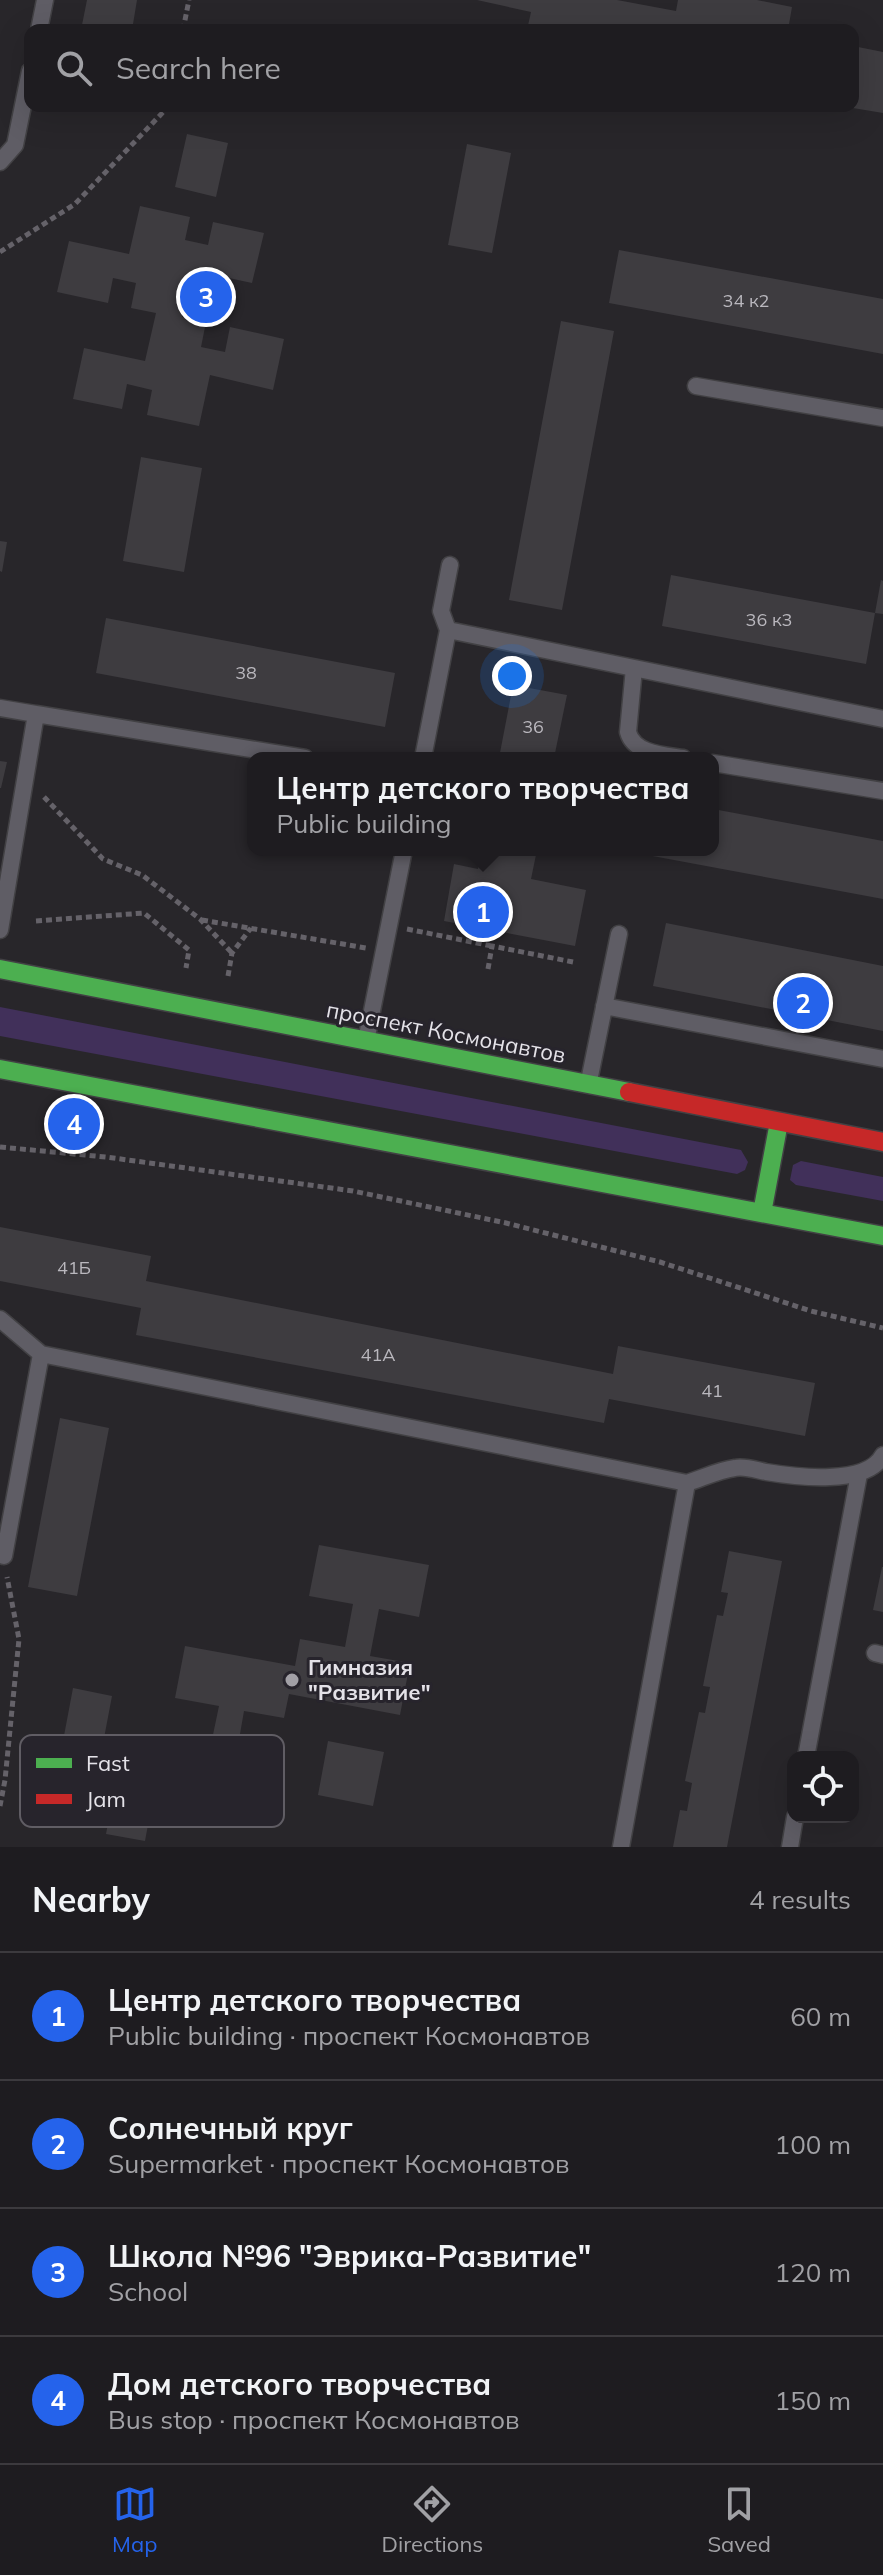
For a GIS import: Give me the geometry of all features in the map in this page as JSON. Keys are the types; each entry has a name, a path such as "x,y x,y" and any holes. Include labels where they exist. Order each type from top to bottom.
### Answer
{"main road":[{"name":"проспект Космонавтов","path":"0,969 883,1142"},
{"path":"0,1069 883,1236"},
{"path":"762,1213 779,1122"}],"lane":[{"path":"40,24 45,0"},
{"path":"0,162 15,145 24,101"},
{"path":"696,386 883,418"},
{"path":"424,752 448,630 441,611 450,565"},
{"path":"448,630 883,719"},
{"path":"634,668 628,732 630,740 638,748 656,752"},
{"path":"0,708 268,752"},
{"path":"0,930 36,714"},
{"path":"719,764 883,791"},
{"path":"366,1041 403,856"},
{"path":"588,1085 619,934"},
{"path":"604,1006 883,1059"},
{"path":"0,1319 41,1354 687,1483 738,1467 770,1473 833,1477 859,1474 879,1462 883,1455"},
{"path":"4,1556 41,1354"},
{"path":"807,1751 859,1474"},
{"path":"621,1847 687,1483"},
{"path":"790,1847 794,1823"}],"path":[{"path":"184,24 189,0"},
{"path":"0,252 75,204 163,112"},
{"path":"25,777 103,859 142,875 200,919 232,953"},
{"path":"36,921 144,913 189,950 186,968"},
{"path":"200,919 371,949"},
{"path":"228,976 232,953 251,928"},
{"path":"401,928 573,962"},
{"path":"488,969 492,946"},
{"path":"0,1147 106,1157 353,1191 506,1223 660,1262 811,1311 883,1328"},
{"path":"0,1806 19,1639 4,1556"}],"shaded area":[{"path":"0,1007 741,1150 748,1162 745,1170 737,1174 0,1036"},
{"path":"801,1161 883,1177 883,1201 796,1185 790,1180 793,1165"}],"building":[{"path":"87,0 137,0 133,24 82,24"},
{"path":"477,0 617,0 676,11 678,0 757,0 792,7 789,24 528,24 531,12"},
{"path":"859,47 883,52 883,113 859,109"},
{"path":"187,134 228,143 216,197 175,187"},
{"path":"467,144 511,153 492,253 448,245"},
{"path":"140,206 190,217 185,240 208,245 213,222 264,233 252,283 192,270 182,317 206,322 201,347 225,352 230,327 284,339 273,390 210,375 199,426 147,415 152,390 127,384 122,409 73,399 84,348 145,361 156,313 131,308 136,283 113,278 108,303 57,292 69,241 129,254"},
{"path":"619,250 883,299 883,354 609,303"},
{"path":"561,321 614,331 562,610 509,600"},
{"path":"141,457 202,468 184,572 123,561"},
{"path":"0,541 7,542 2,572 0,571"},
{"path":"671,575 875,613 866,664 662,626"},
{"path":"883,581 883,614 875,613"},
{"path":"106,618 395,673 385,727 96,673"},
{"path":"513,685 567,695 555,752 500,752"},
{"path":"0,761 7,762 1,788 0,788"},
{"path":"719,810 883,841 883,899 652,856 719,856"},
{"path":"480,856 536,856 531,879 586,890 575,946 444,921 454,864 478,869"},
{"path":"666,923 883,966 883,1031 653,986"},
{"path":"0,1227 151,1256 146,1281 613,1374 618,1346 815,1383 805,1436 609,1399 604,1423 136,1335 141,1308 0,1281"},
{"path":"60,1418 109,1428 77,1596 28,1587"},
{"name":"Гимназия \"Развитие\"","path":"319,1545 429,1565 419,1617 379,1609 370,1656 410,1663 400,1715 289,1694 284,1718 244,1711 240,1735 213,1735 219,1706 175,1698 185,1646 295,1666 300,1639 345,1647 353,1604 309,1596"},
{"path":"729,1551 782,1561 727,1847 673,1847 680,1810 687,1811 692,1783 685,1781 699,1712 705,1713 710,1687 703,1686 717,1615 723,1616 728,1593 721,1592"},
{"path":"883,1567 883,1612 873,1610"},
{"path":"73,1688 112,1696 105,1735 64,1735"},
{"path":"328,1741 384,1752 373,1806 318,1795"},
{"path":"107,1827 148,1827 145,1841 106,1834"}],"traffic: fast":[{"path":"0,969 629,1092"},
{"path":"0,1069 883,1236"},
{"path":"762,1213 779,1122"}],"traffic: jam":[{"path":"629,1092 883,1142"}],"place":[{"name":"Школа №96 \"Эврика-Развитие\"","path":"206,297"},
{"name":"Центр детского творчества","path":"483,912"},
{"name":"Солнечный круг","path":"803,1003"},
{"name":"Дом детского творчества","path":"74,1124"},
{"name":"Гимназия \"Развитие\"","path":"292,1680"}]}
